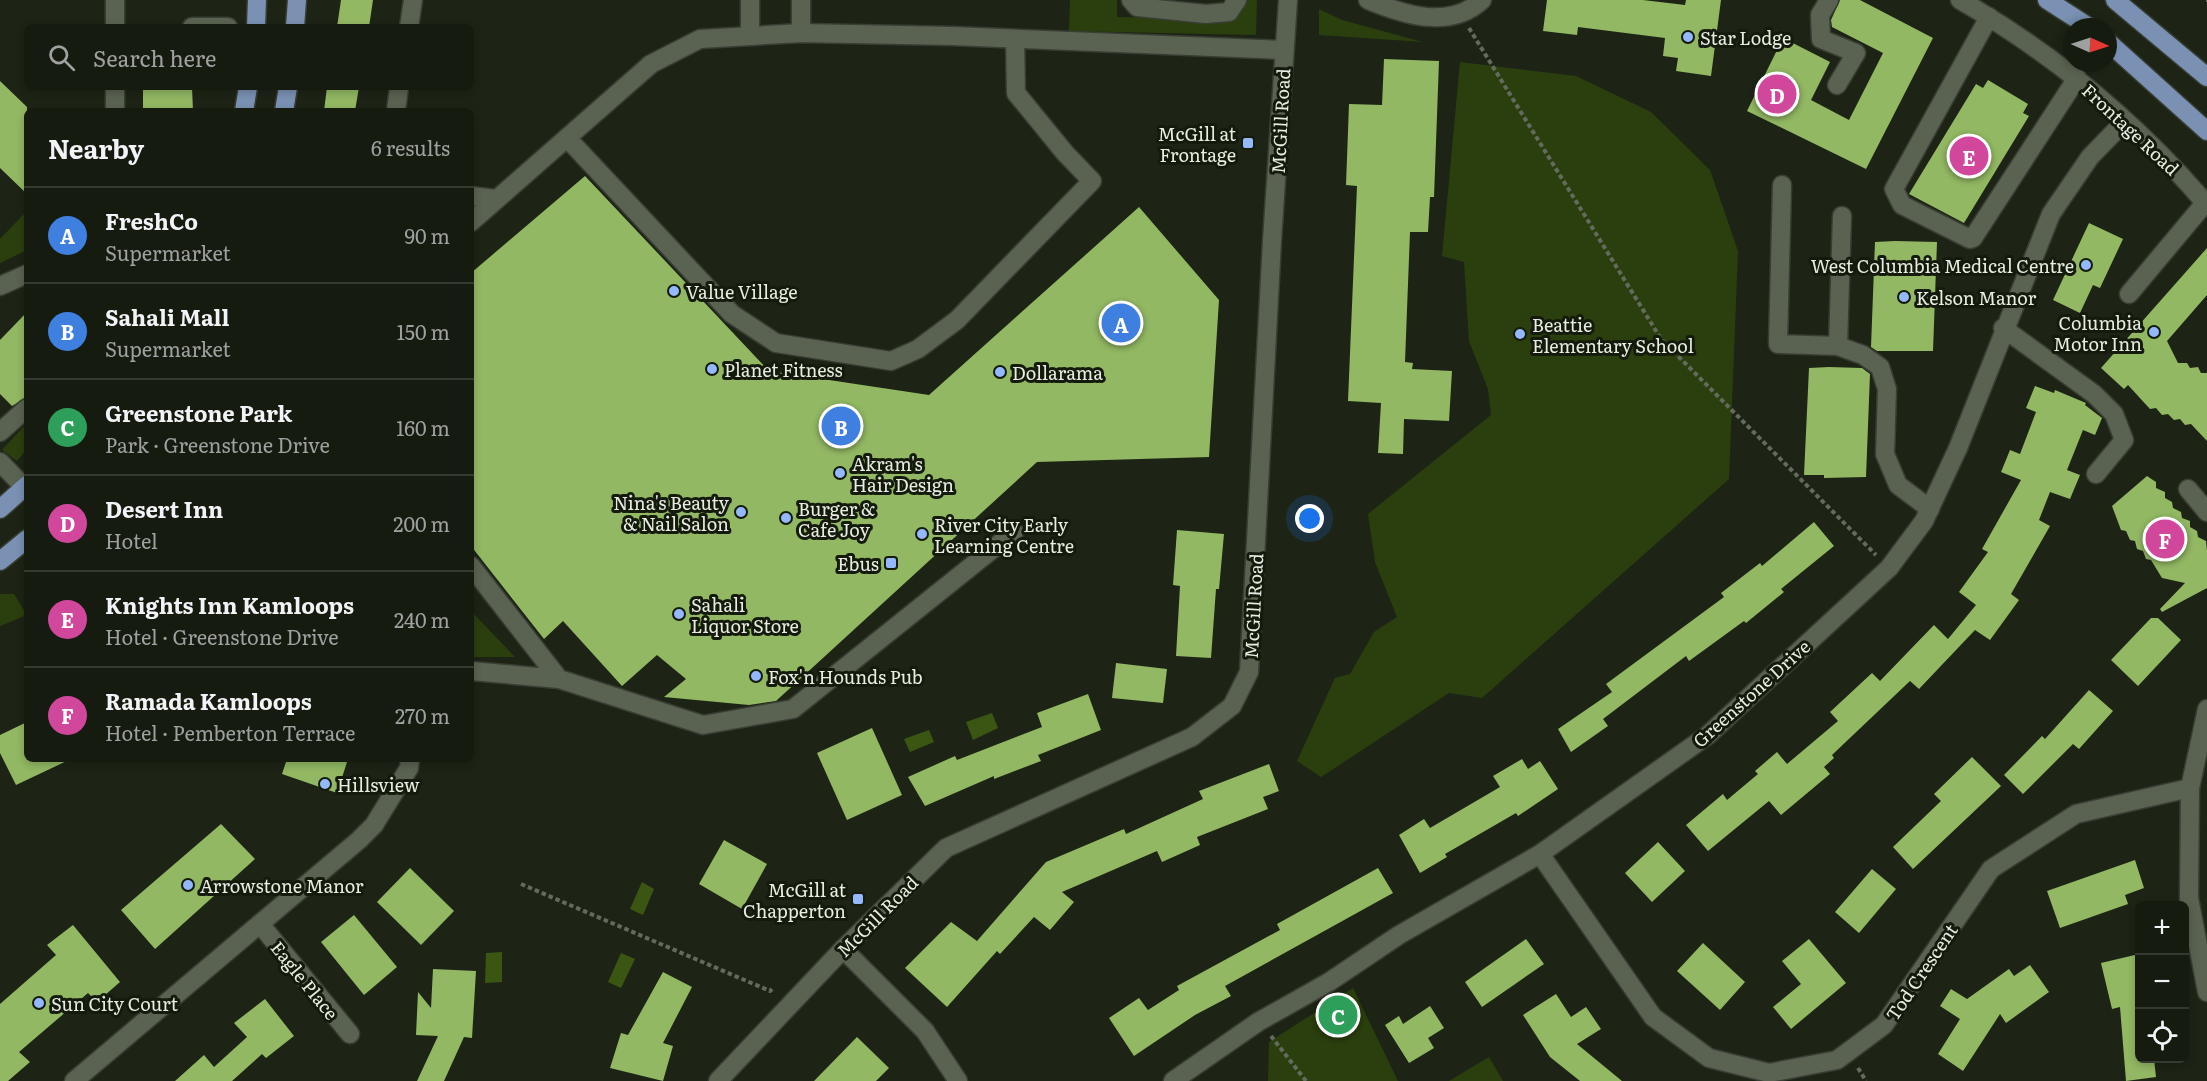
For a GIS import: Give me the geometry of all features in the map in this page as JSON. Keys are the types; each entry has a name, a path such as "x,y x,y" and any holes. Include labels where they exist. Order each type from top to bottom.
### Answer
{"main road":[{"path":"256,24 257,0"},
{"path":"295,24 297,0"},
{"path":"2047,0 2075,18"},
{"path":"2115,0 2207,77"},
{"path":"2117,50 2207,131"},
{"path":"244,108 248,90"},
{"path":"284,108 288,90"},
{"path":"0,509 24,489"},
{"path":"0,561 24,541"}],"street":[{"path":"115,0 115,24"},
{"path":"409,24 413,0"},
{"path":"750,0 750,36"},
{"path":"801,0 801,33"},
{"path":"1131,0 1137,8 1206,14 1229,12 1237,0"},
{"name":"McGill Road","path":"718,1081 843,949 946,848 1192,736 1232,706 1249,672 1288,0"},
{"path":"1368,0 1395,11 1421,16 1460,14 1482,0"},
{"path":"1829,0 1820,15 1821,39 1856,53 1837,85"},
{"name":"Frontage Road","path":"1960,0 1989,17 2077,78 2180,174 2206,204"},
{"path":"1989,17 1894,189 1902,205 1956,234 1970,239 1973,237 2077,78"},
{"path":"474,219 651,64 700,39 801,33 1284,50"},
{"path":"567,138 732,314 776,343 891,361 918,349 957,320 1092,181 1065,153 1016,93 1015,39"},
{"path":"115,90 115,108"},
{"path":"396,108 399,90"},
{"name":"Greenstone Drive","path":"1173,1081 1258,1022 1329,982 1399,935 1540,854 1708,735 1889,568 1924,521 1958,448 2003,328 2051,213 2090,157 2125,121"},
{"path":"1782,184 1778,344 1838,346 1863,355 1880,367 1887,389 1885,454 1898,485 1930,509"},
{"path":"474,196 496,200"},
{"path":"2129,294 2206,204"},
{"path":"1838,346 1842,216"},
{"path":"0,286 24,275"},
{"path":"2003,328 2094,394 2114,414 2124,440 2096,474"},
{"path":"0,432 24,411"},
{"path":"0,462 24,485"},
{"path":"2188,489 2207,512"},
{"path":"474,671 559,679 703,724 793,710 1014,532"},
{"path":"474,570 559,679"},
{"path":"2207,709 2190,788 2189,898 2207,993"},
{"path":"74,1081 374,825 409,768 410,762"},
{"name":"Tod Crescent","path":"1540,854 1653,1017 1709,1059 1769,1073 1837,1060 1884,1025 1991,869 2076,814 2190,788"},
{"name":"Eagle Place","path":"260,924 350,1034"},
{"path":"843,949 925,1031 958,1081"}],"path":[{"path":"1460,14 1661,339 1889,568"},
{"path":"521,884 770,991 772,989"},
{"path":"1258,1022 1306,1081"}],"shaded area":[{"path":"1070,0 1117,0 1117,17 1236,19 1243,10 1246,0 1257,0 1256,35 1069,31"},
{"path":"1319,9 1342,20 1423,42 1319,35"},
{"name":"Beattie Elementary School","path":"1460,62 1576,76 1651,112 1710,170 1738,251 1729,479 1482,698 1449,693 1321,777 1297,761 1335,678 1350,674 1374,632 1397,617 1375,562 1368,514 1491,415 1488,389 1469,341 1464,262 1442,256"},
{"path":"24,214 24,251 0,263 0,239"},
{"path":"24,426 24,453 17,461 2,450"},
{"path":"0,594 14,594 24,610 24,616 0,626"},
{"path":"474,614 515,657 474,657"},
{"path":"992,713 998,728 973,740 966,722"},
{"path":"929,730 934,742 910,752 904,739"},
{"path":"642,882 654,889 643,915 630,909"},
{"path":"502,952 502,982 485,983 486,953"},
{"path":"621,953 635,959 621,988 608,982"},
{"path":"1353,988 1398,1081 1268,1081 1269,1042"},
{"path":"1489,1057 1503,1081 1449,1081"}],"building":[{"path":"341,0 373,0 369,24 337,24"},
{"name":"Star Lodge","path":"1547,0 1643,0 1685,5 1686,0 1721,0 1711,76 1676,71 1678,58 1663,56 1665,38 1578,27 1577,35 1543,31"},
{"path":"1840,0 1860,0 1933,38 1866,169 1747,111 1783,38 1830,62 1811,100 1849,120 1883,53 1832,27 1831,20"},
{"path":"1384,59 1439,61 1434,197 1430,197 1428,232 1410,232 1405,362 1413,363 1412,369 1452,371 1449,421 1404,419 1403,454 1378,453 1381,403 1348,401 1357,186 1346,185 1349,104 1382,105"},
{"path":"1988,80 2028,104 2023,113 2029,116 1964,223 1909,194 1976,84 1983,88"},
{"path":"0,81 27,107 24,108 24,191 0,168"},
{"path":"143,90 192,90 193,108 143,108"},
{"path":"327,90 358,90 356,108 324,108"},
{"path":"585,176 769,371 929,395 1139,207 1219,300 1209,457 1037,462 776,701 749,705 664,697 686,679 657,655 622,686 563,621 544,639 474,550 474,270"},
{"name":"West Columbia Medical Centre","path":"2089,223 2123,239 2100,288 2093,285 2080,313 2053,300"},
{"name":"Kelson Manor","path":"1875,242 1937,242 1933,351 1877,351 1871,347"},
{"path":"2207,248 2207,295 2167,341 2178,363 2187,363 2190,368 2198,367 2201,373 2207,373 2207,441 2191,424 2185,425 2180,419 2174,420 2168,414 2162,415 2156,408 2150,409 2128,385 2124,389 2101,368"},
{"path":"24,315 24,399 12,406 0,394 0,340"},
{"path":"1809,368 1862,368 1870,374 1866,477 1824,478 1824,475 1804,475"},
{"path":"2035,386 2054,393 2055,390 2086,403 2085,405 2102,418 2095,435 2083,430 2067,470 2080,475 2070,499 2050,492 2039,520 2050,526 2011,594 2019,600 1990,640 1975,630 1919,689 1910,681 1832,755 1834,758 1824,767 1830,774 1781,815 1769,801 1708,851 1686,825 1723,794 1727,800 1758,774 1755,771 1777,752 1787,764 1838,721 1830,712 1872,673 1880,681 1934,625 1948,639 1976,605 1959,592 1988,552 1982,549 2021,480 2001,472 2010,450 2020,454 2036,412 2026,408"},
{"path":"2147,476 2156,482 2156,488 2165,492 2165,498 2172,502 2173,508 2181,512 2182,518 2190,521 2190,527 2197,531 2198,537 2206,541 2207,588 2162,612 2160,609 2185,583 2162,578 2151,560 2146,559 2143,551 2137,549 2135,541 2130,540 2126,531 2121,530 2112,506"},
{"path":"1814,522 1834,546 1781,589 1784,592 1746,623 1744,621 1689,661 1686,656 1603,719 1608,726 1571,752 1558,729 1612,692 1606,684 1724,597 1721,593 1760,563 1762,566"},
{"path":"1177,530 1224,534 1219,589 1216,589 1211,658 1176,656 1180,586 1173,585"},
{"path":"2151,618 2158,618 2181,640 2138,686 2111,660"},
{"path":"1116,663 1167,669 1163,703 1112,698"},
{"path":"2089,690 2113,711 2079,749 2073,744 2023,794 2004,775 2042,736 2045,739"},
{"path":"1088,694 1101,730 1038,755 1041,761 994,779 994,776 925,806 908,777 955,756 957,760 1042,727 1037,713"},
{"path":"24,723 24,762 65,762 16,785 0,753 0,735"},
{"path":"872,728 902,795 847,820 817,753"},
{"path":"1972,757 2001,786 1913,869 1893,847 1941,801 1934,794"},
{"path":"1522,759 1528,769 1540,761 1558,789 1518,816 1516,813 1445,854 1447,857 1420,873 1399,835 1424,819 1430,828 1500,787 1493,776"},
{"name":"Hillsview","path":"286,762 347,762 337,793 282,774"},
{"path":"1269,764 1279,791 1263,797 1268,809 1197,837 1200,845 1162,862 1157,851 1062,892 1074,902 1050,930 1034,917 1000,954 997,951 947,1007 905,968 951,922 977,941 1046,862 1124,829 1126,834 1203,799 1199,791"},
{"name":"Arrowstone Manor","path":"221,824 255,859 155,949 121,910"},
{"path":"724,840 767,864 742,909 699,884"},
{"path":"1658,842 1685,871 1652,902 1625,873"},
{"path":"2135,860 2144,888 2125,895 2128,904 2060,928 2047,891"},
{"path":"410,868 454,911 421,945 377,902"},
{"path":"1378,868 1393,893 1225,986 1231,996 1195,1015 1134,1056 1109,1018 1139,998 1148,1010 1179,990 1177,986 1280,930 1277,924"},
{"path":"1872,869 1896,889 1859,933 1835,912"},
{"path":"354,915 397,967 364,995 321,942"},
{"name":"Sun City Court","path":"73,925 120,982 97,1002 88,993 19,1052 30,1062 8,1081 0,1081 0,1004 56,955 47,945"},
{"path":"1526,939 1544,964 1482,1007 1465,982"},
{"path":"1809,939 1846,983 1791,1029 1773,1007 1801,984 1782,961"},
{"path":"1703,943 1745,982 1720,1010 1677,971"},
{"path":"2135,955 2135,1063 2154,1063 2156,1077 2126,1081 2120,1007 2112,1009 2101,963"},
{"path":"2030,965 2049,992 2006,1023 2000,1014 1963,1071 1938,1054 1960,1019 1940,1006 1951,989 1967,999 2009,969 2014,976"},
{"path":"433,969 476,971 472,1038 464,1037 444,1081 417,1081 438,1036 416,1035 418,992 431,1008"},
{"path":"663,972 692,987 663,1043 673,1046 663,1081 610,1068 621,1033 628,1035"},
{"path":"1556,994 1571,1017 1586,1007 1601,1029 1577,1044 1622,1081 1580,1081 1550,1057 1523,1015"},
{"path":"265,999 294,1036 266,1058 262,1054 232,1081 175,1081 204,1055 214,1067 247,1037 234,1023"},
{"path":"1430,1006 1444,1028 1428,1038 1434,1048 1409,1063 1385,1025 1399,1016 1403,1024"},
{"path":"857,1037 889,1068 876,1081 814,1081"}],"place":[{"name":"Star Lodge","path":"1688,37"},
{"name":"Desert Inn","path":"1777,94"},
{"name":"McGill at Frontage","path":"1248,143"},
{"name":"Knights Inn Kamloops","path":"1969,156"},
{"name":"West Columbia Medical Centre","path":"2086,265"},
{"name":"Value Village","path":"674,291"},
{"name":"Kelson Manor","path":"1904,297"},
{"name":"FreshCo","path":"1121,323"},
{"name":"Columbia Motor Inn","path":"2154,332"},
{"name":"Beattie Elementary School","path":"1520,334"},
{"name":"Planet Fitness","path":"712,369"},
{"name":"Dollarama","path":"1000,372"},
{"name":"Sahali Mall","path":"841,426"},
{"name":"Akram's Hair Design","path":"840,473"},
{"name":"Nina's Beauty & Nail Salon","path":"741,512"},
{"name":"Burger & Cafe Joy","path":"786,518"},
{"name":"River City Early Learning Centre","path":"922,534"},
{"name":"Ramada Kamloops","path":"2165,539"},
{"name":"Ebus","path":"891,563"},
{"name":"Sahali Liquor Store","path":"679,614"},
{"name":"Fox'n Hounds Pub","path":"756,676"},
{"name":"Hillsview","path":"325,784"},
{"name":"Arrowstone Manor","path":"188,885"},
{"name":"McGill at Chapperton","path":"858,899"},
{"name":"Sun City Court","path":"39,1003"},
{"name":"Greenstone Park","path":"1338,1015"}]}
